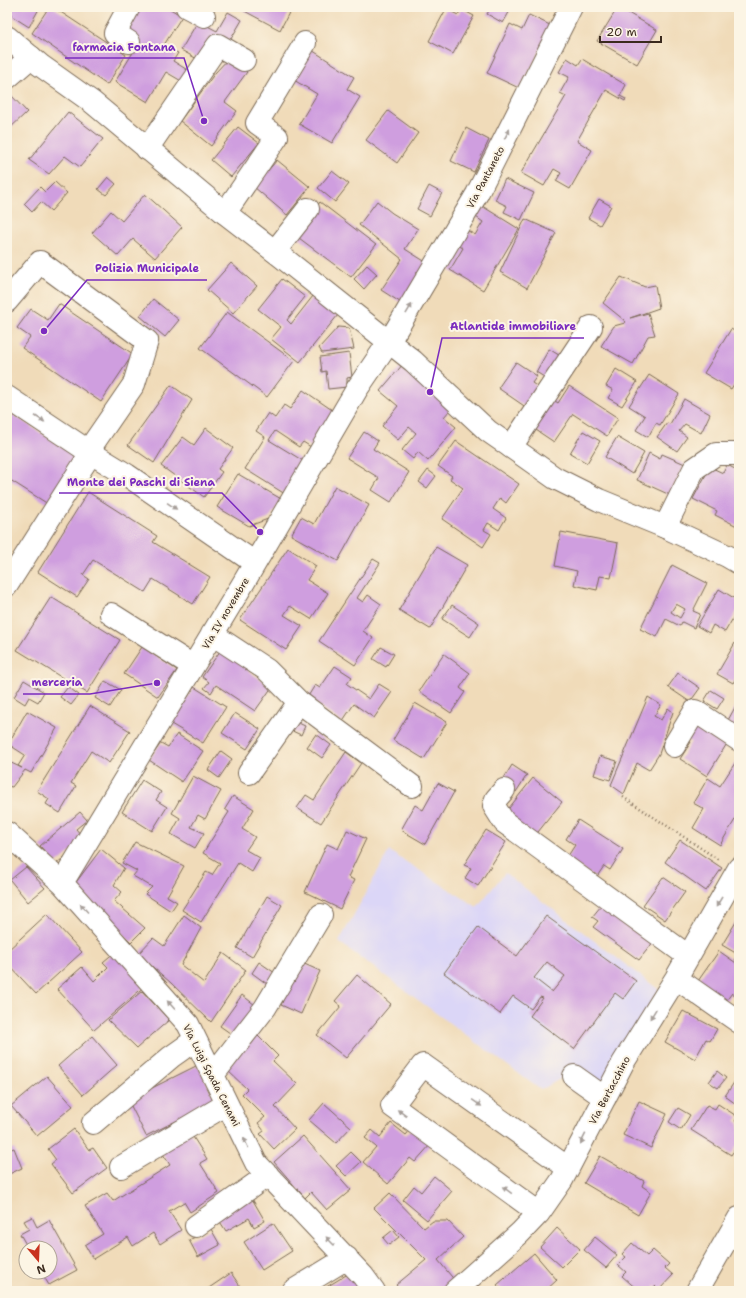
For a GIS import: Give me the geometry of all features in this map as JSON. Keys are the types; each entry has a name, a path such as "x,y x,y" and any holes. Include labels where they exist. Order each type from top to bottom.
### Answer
{"street":[{"path":"129,7 115,32 129,42"},
{"name":"Via Pantaneto","path":"389,342 477,194 571,7"},
{"path":"7,37 40,65 92,102 225,213 424,370 488,430 511,447 555,478 598,500 664,527 739,563"},
{"path":"225,213 277,137 257,123 304,43"},
{"path":"147,149 218,45 244,60"},
{"path":"7,78 31,57"},
{"path":"275,251 308,210"},
{"path":"7,301 40,262 147,340 134,384 7,585"},
{"path":"511,447 591,327"},
{"name":"Via IV novembre","path":"62,883 255,563 357,389 389,342"},
{"path":"7,397 127,475 255,563"},
{"path":"664,527 694,469 716,454 739,455"},
{"path":"111,614 193,666"},
{"path":"212,634 268,670 299,702 412,786"},
{"path":"249,773 299,702"},
{"path":"674,746 695,710 739,740"},
{"path":"504,790 496,798 494,806 504,822 688,956"},
{"name":"Via Luigi Spada Cenami","path":"7,833 62,883 188,1024 256,1163 347,1258 374,1291"},
{"name":"Via Bertacchino","path":"455,1291 496,1255 539,1213 562,1180 623,1063 676,978 738,870"},
{"path":"213,1075 265,1008 321,915"},
{"path":"676,978 739,1022"},
{"path":"93,1123 171,1057 196,1040"},
{"path":"539,1213 392,1106 423,1065 568,1168"},
{"path":"574,1076 605,1098"},
{"path":"121,1166 227,1104"},
{"path":"196,1226 268,1175"},
{"path":"697,1291 739,1218"},
{"path":"293,1291 347,1258"}],"path":[{"path":"623,797 738,870"}],"shaded area":[{"path":"389,851 477,907 505,873 659,990 603,1087 575,1070 541,1090 339,942"}],"building":[{"path":"7,7 40,7 29,27 7,13"},
{"path":"49,7 53,7 126,55 107,85 32,33"},
{"path":"140,7 167,7 182,16 164,45 178,53 173,61 189,71 183,82 166,72 148,102 115,82 140,41 125,32"},
{"path":"237,7 292,7 280,30"},
{"path":"491,7 512,7 503,23 487,14"},
{"path":"618,7 657,30 637,64 597,41"},
{"path":"446,9 458,15 461,9 474,16 453,54 429,41"},
{"path":"228,12 242,20 228,44 199,60 181,50 198,21 217,31"},
{"path":"529,15 552,26 521,89 487,73 510,24 522,30"},
{"path":"307,47 354,77 347,89 360,97 332,143 299,124 317,94 289,77"},
{"path":"7,50 15,59 7,66"},
{"path":"229,58 247,72 225,102 237,111 211,146 180,121 215,73"},
{"path":"567,58 578,65 582,59 626,85 620,96 626,99 625,101 606,90 577,141 592,150 570,189 556,181 561,173 554,169 544,186 521,173 566,96 560,93 569,77 559,72"},
{"path":"10,94 27,112 7,131 7,96"},
{"path":"388,111 418,133 397,163 366,140"},
{"path":"68,112 103,139 80,167 65,156 49,174 29,160"},
{"path":"238,127 259,143 231,177 211,160"},
{"path":"466,128 489,140 474,172 451,161"},
{"path":"277,160 310,187 287,215 254,187"},
{"path":"332,171 349,184 335,202 318,188"},
{"path":"108,177 116,184 106,195 98,189"},
{"path":"505,179 534,193 521,220 504,212 507,206 495,200"},
{"path":"55,182 67,193 51,211 41,202 32,212 24,204 40,187 45,192"},
{"path":"429,186 442,193 430,216 417,209"},
{"path":"145,194 182,227 155,258 133,239 118,256 92,233 111,211 122,221"},
{"path":"599,199 611,206 600,225 588,218"},
{"path":"377,201 392,213 418,229 405,249 429,264 403,304 381,290 402,259 359,225"},
{"path":"320,202 376,245 351,277 295,235"},
{"path":"482,206 519,229 483,290 450,270 463,248 454,243 463,228 475,235 483,222 476,217"},
{"path":"525,219 556,233 527,288 500,272"},
{"path":"231,263 257,286 233,313 207,290"},
{"path":"367,265 377,274 364,289 354,279"},
{"path":"621,277 645,287 655,285 659,308 630,318 648,313 655,335 648,336 633,364 601,346 614,326 625,323 624,320 603,303"},
{"path":"282,279 305,297 287,320 291,324 313,296 338,315 300,362 271,339 281,327 258,309"},
{"path":"153,299 179,320 165,337 140,316"},
{"path":"59,304 133,354 101,402 22,348 30,337 17,328 31,309 48,320"},
{"path":"227,312 294,361 267,397 200,348"},
{"path":"338,327 349,328 354,349 322,353 319,348"},
{"path":"731,329 739,334 739,376 731,389 704,373"},
{"path":"549,349 562,357 549,380 536,372"},
{"path":"349,353 352,377 347,378 347,387 328,389 326,371 322,372 320,357"},
{"path":"516,362 537,376 532,383 544,391 530,410 498,388"},
{"path":"404,363 455,404 444,417 456,427 428,461 418,452 413,459 402,450 416,433 409,427 398,440 382,426 398,406 380,391"},
{"path":"616,369 637,382 622,406 608,398 613,390 606,386"},
{"path":"649,375 679,394 660,425 656,423 648,437 636,430 645,416 629,406"},
{"path":"171,385 192,400 154,463 128,445"},
{"path":"569,386 618,418 607,436 573,414 554,442 530,426 549,397 558,403"},
{"path":"303,390 335,412 311,447 303,442 299,447 275,431 269,440 305,462 285,494 245,469 265,437 256,431 268,413 275,418 284,405 290,409"},
{"path":"684,399 710,414 701,433 685,424 679,431 687,437 677,451 657,437 667,423 670,424"},
{"path":"7,411 78,457 48,504 7,478"},
{"path":"206,428 233,448 218,469 222,472 204,497 161,466 183,437 194,445"},
{"path":"739,429 739,437 735,435"},
{"path":"583,431 600,441 587,463 570,453"},
{"path":"364,432 378,441 373,449 409,472 391,502 372,490 379,478 347,458"},
{"path":"617,437 644,453 632,474 605,457"},
{"path":"456,441 519,484 506,503 500,498 493,509 506,518 499,530 488,523 484,530 491,534 483,547 442,519 463,488 450,479 452,476 438,466"},
{"path":"649,453 660,459 662,454 685,464 670,495 637,480"},
{"path":"727,465 739,471 739,527 715,515 717,511 693,499 710,467 723,473"},
{"path":"428,470 436,476 427,488 419,482"},
{"path":"238,474 283,500 268,519 249,526 217,507"},
{"path":"335,486 369,505 338,561 291,535 301,517 314,524"},
{"path":"88,492 157,536 153,542 210,577 193,604 153,579 145,592 93,560 83,575 89,579 77,597 38,572"},
{"path":"561,532 618,543 611,578 600,576 597,590 574,585 577,571 555,566"},
{"path":"436,547 467,565 430,629 399,610"},
{"path":"288,548 316,566 307,580 328,593 311,619 290,606 284,615 302,626 286,650 240,620"},
{"path":"373,559 380,563 357,598 363,602 368,595 381,604 363,631 373,638 355,665 319,641"},
{"path":"672,565 707,583 693,611 700,614 694,628 682,622 680,626 666,619 657,637 640,629","holes":["676,604 685,609 680,618 671,612"]},
{"path":"719,589 739,601 739,608 725,632 713,625 709,633 697,626"},
{"path":"51,597 120,640 87,693 17,650"},
{"path":"452,605 479,623 470,637 442,619"},
{"path":"735,643 739,645 739,673 733,683 717,674"},
{"path":"225,644 254,664 248,671 272,687 255,711 216,685 211,693 204,688 209,682 202,677"},
{"path":"142,647 177,670 158,697 124,674"},
{"path":"381,647 394,654 386,667 373,659"},
{"path":"444,654 470,673 460,688 465,692 451,713 419,691"},
{"path":"335,666 352,677 347,684 369,699 379,684 392,692 374,718 354,704 342,722 307,698 315,685 320,688"},
{"path":"678,673 700,688 690,702 668,687"},
{"path":"24,680 44,692 38,702 29,697 25,704 14,697"},
{"path":"105,681 121,690 110,707 95,698"},
{"path":"68,687 79,695 71,705 60,697"},
{"path":"194,687 226,707 203,743 171,724"},
{"path":"711,690 724,698 717,709 704,701"},
{"path":"648,697 661,705 654,716 661,720 668,708 673,712 659,754 649,770 637,763 624,794 611,785"},
{"path":"739,700 739,734 727,722"},
{"path":"415,703 447,722 424,759 393,740"},
{"path":"90,706 130,731 109,763 91,751 71,783 76,786 60,813 46,804 49,799 37,791"},
{"path":"27,711 57,728 31,773 25,770 12,787 7,786 7,761 22,768 18,766 25,755 8,744"},
{"path":"235,713 260,729 247,749 222,733"},
{"path":"292,720 305,726 301,735 288,729"},
{"path":"691,723 731,737 707,776 680,759 691,742 682,737"},
{"path":"177,734 203,751 182,782 149,760 161,743 168,747"},
{"path":"316,734 331,745 322,758 307,747"},
{"path":"221,751 232,759 219,778 208,770"},
{"path":"346,752 361,763 321,823 297,808 306,795 314,800"},
{"path":"600,756 617,761 610,780 594,775"},
{"path":"735,763 739,765 739,813 720,845 693,828 704,809 693,803 708,778 720,786"},
{"path":"512,765 527,775 516,792 501,783"},
{"path":"193,776 221,791 205,819 198,815 191,827 204,833 195,848 171,834 180,818 172,813"},
{"path":"533,778 562,802 534,837 505,813"},
{"path":"142,780 161,792 156,800 167,807 152,831 122,812"},
{"path":"438,783 454,792 425,844 401,830 415,805 423,810"},
{"path":"233,796 254,809 242,829 255,837 246,850 260,858 252,872 238,863 201,922 182,910 206,872 212,875 220,863 203,853 229,812 225,809"},
{"path":"80,812 87,820 76,829 85,840 56,864 40,846"},
{"path":"578,820 623,849 610,870 604,866 596,878 566,859 575,845 566,839"},
{"path":"347,830 366,839 348,877 354,880 340,909 305,892 327,844 338,849"},
{"path":"486,830 506,842 478,886 465,878 471,868 464,865"},
{"path":"680,840 722,868 706,891 665,862"},
{"path":"135,842 184,866 167,896 177,902 171,911 145,894 152,887 133,876 137,871 122,863"},
{"path":"101,849 124,868 114,885 122,892 114,901 145,928 131,942 74,885"},
{"path":"26,867 45,888 28,902 10,880"},
{"path":"663,877 685,892 665,920 643,905"},
{"path":"267,896 282,905 252,957 237,948"},
{"path":"601,906 610,913 611,910 654,941 639,960 593,927 598,921 592,917"},
{"path":"47,914 82,952 36,994 7,963 7,951"},
{"path":"184,915 201,928 181,965 204,983 223,953 246,970 211,1022 171,983 138,954 153,938 164,946"},
{"path":"546,916 636,981 623,999 615,993 574,1049 530,1016 543,998 540,997 531,1009 513,996 500,1014 444,973 478,927 517,956","holes":["547,962 565,976 552,992 534,978"]},
{"path":"739,917 739,955 722,945"},
{"path":"116,951 146,985 94,1030 57,989 82,967 94,981 108,967 103,962"},
{"path":"719,951 739,965 739,998 732,993 726,1001 698,981"},
{"path":"739,955 739,962 735,960"},
{"path":"259,962 275,973 267,984 252,973"},
{"path":"300,962 320,971 301,1014 281,1005"},
{"path":"357,975 391,1004 346,1058 317,1035 341,1006 335,1001"},
{"path":"142,991 169,1020 137,1048 108,1020"},
{"path":"242,995 259,1008 237,1038 220,1026"},
{"path":"683,1011 717,1029 710,1041 706,1039 695,1059 665,1042"},
{"path":"255,1033 278,1056 273,1061 297,1084 275,1107 295,1129 274,1149 260,1134 264,1131 258,1123 265,1117 242,1094 247,1089 226,1069"},
{"path":"92,1036 117,1065 83,1095 58,1066"},
{"path":"198,1065 216,1101 146,1136 128,1100"},
{"path":"717,1071 726,1078 718,1088 709,1082"},
{"path":"739,1075 739,1100 736,1104 725,1096"},
{"path":"47,1076 73,1106 37,1136 11,1106"},
{"path":"639,1101 667,1114 651,1148 623,1135"},
{"path":"324,1103 351,1127 336,1143 309,1120"},
{"path":"718,1104 738,1117 735,1121 739,1123 739,1143 731,1155 691,1130 707,1105 715,1109"},
{"path":"678,1108 690,1115 681,1130 669,1122"},
{"path":"391,1123 406,1135 412,1128 431,1144 415,1162 410,1158 388,1184 363,1162 376,1147 365,1138 372,1130 380,1137"},
{"path":"74,1129 89,1150 93,1148 107,1168 73,1193 51,1164 56,1160 48,1149"},
{"path":"188,1129 207,1159 200,1163 219,1193 190,1212 184,1202 169,1211 181,1230 160,1244 153,1233 133,1246 128,1237 93,1259 85,1245 103,1234 85,1206 107,1193 113,1201 170,1165 159,1148"},
{"path":"303,1136 351,1190 327,1210 311,1192 305,1198 274,1162"},
{"path":"7,1145 9,1150 14,1148 22,1168 7,1175"},
{"path":"351,1152 361,1162 346,1176 336,1166"},
{"path":"600,1156 644,1181 642,1186 651,1192 638,1215 584,1183"},
{"path":"434,1176 452,1191 427,1220 403,1200 414,1186 421,1192"},
{"path":"390,1193 424,1228 433,1221 448,1221 463,1237 438,1260 456,1282 446,1291 401,1291 396,1285 426,1260 374,1208"},
{"path":"251,1197 265,1221 254,1227 249,1218 226,1231 217,1217"},
{"path":"32,1217 37,1227 49,1220 77,1270 49,1285 46,1280 58,1280 58,1240 23,1240 20,1234 29,1229 24,1221"},
{"path":"273,1223 292,1251 262,1270 244,1242"},
{"path":"557,1228 580,1249 562,1267 540,1247"},
{"path":"211,1229 220,1245 198,1257 189,1240"},
{"path":"393,1230 399,1237 389,1245 383,1238"},
{"path":"595,1237 617,1255 606,1268 584,1250"},
{"path":"632,1243 647,1256 653,1250 669,1264 665,1268 673,1275 659,1290 655,1286 651,1291 639,1291 622,1276 626,1272 618,1265 626,1257 622,1254"},
{"path":"534,1253 557,1280 545,1291 503,1291 497,1285"},
{"path":"351,1272 362,1291 320,1291"},
{"path":"231,1273 240,1286 233,1291 206,1290"}],"place":[{"name":"farmacia Fontana","path":"204,121"},
{"name":"Polizia Municipale","path":"44,331"},
{"name":"Atlantide immobiliare","path":"430,392"},
{"name":"Monte dei Paschi di Siena","path":"260,532"},
{"name":"merceria","path":"157,683"}]}
